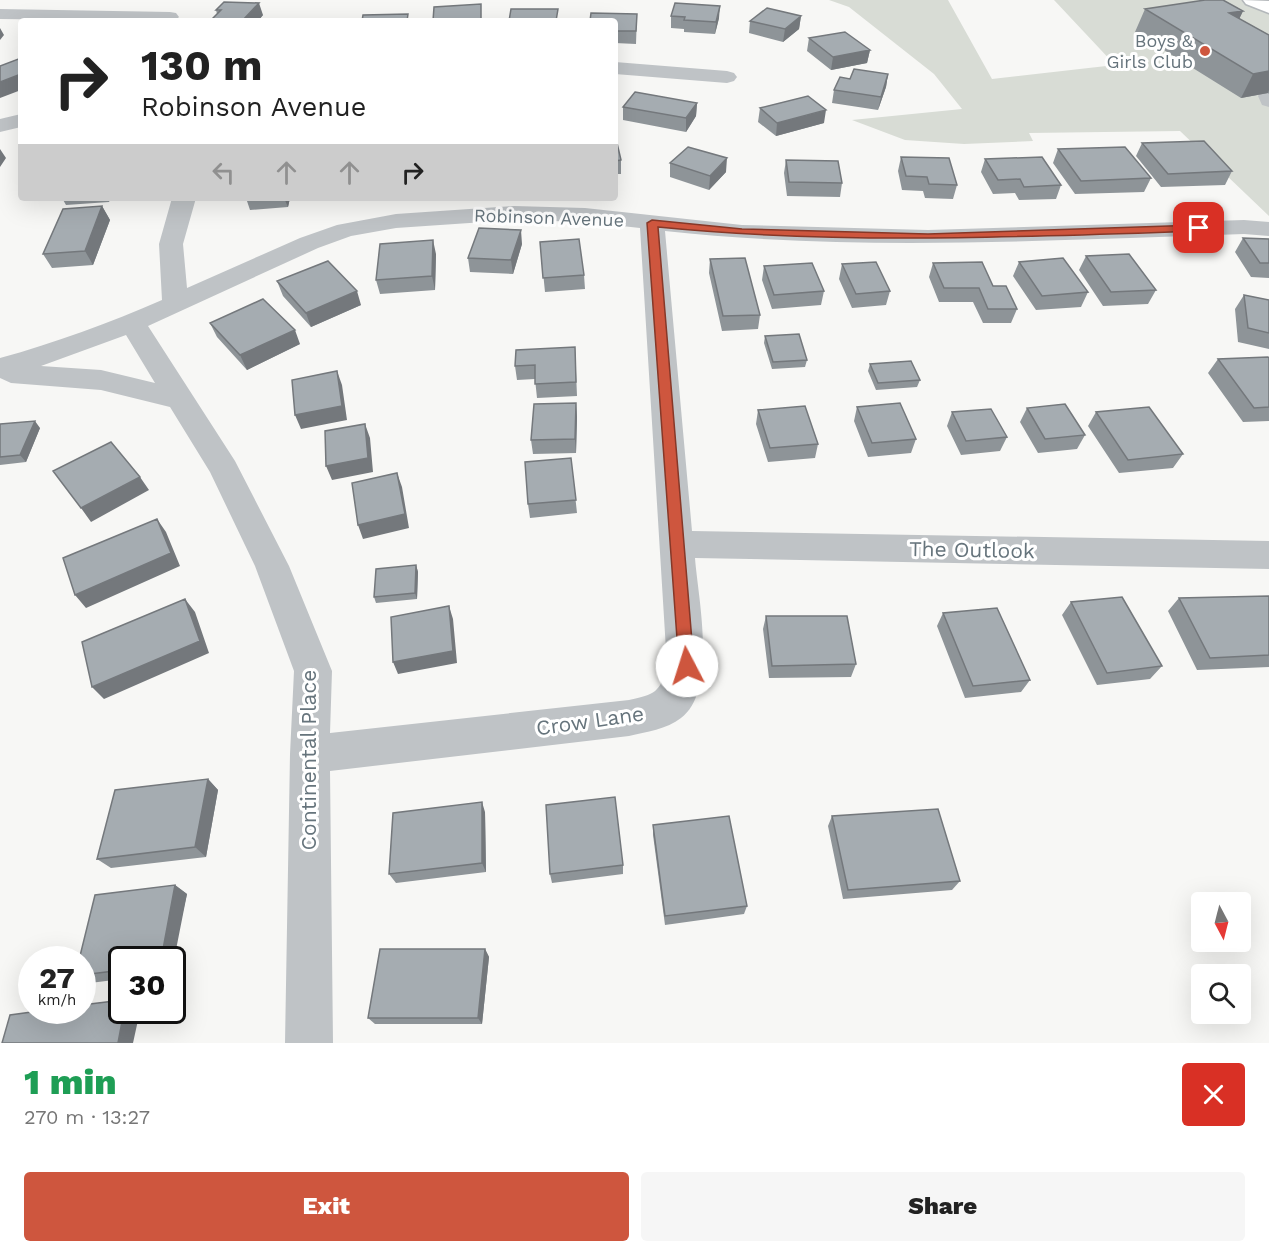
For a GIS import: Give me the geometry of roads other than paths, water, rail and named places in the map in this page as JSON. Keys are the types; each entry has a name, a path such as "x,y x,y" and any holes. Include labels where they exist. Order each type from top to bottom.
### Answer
{"main road":[{"path":"1252,0 1269,8"}],"street":[{"path":"0,14 173,15"},
{"path":"618,69 727,77"},
{"path":"1268,96 1269,101"},
{"path":"0,126 18,121"},
{"path":"175,304 171,244 183,201"},
{"name":"Robinson Avenue","path":"0,368 45,355 132,323 309,243 346,230 396,221 514,213 585,215 742,232 928,237 1244,227 1269,229"},
{"name":"Crow Lane","path":"310,754 629,718 658,712 681,693 687,666 652,223"},
{"name":"Continental Place","path":"132,323 224,469 272,566 313,671 310,754 309,1043"},
{"path":"0,373 66,376 101,381 180,399"},
{"name":"The Outlook","path":"676,544 1269,555"}],"place":[{"name":"Boys & Girls Club","path":"1205,51"}]}
